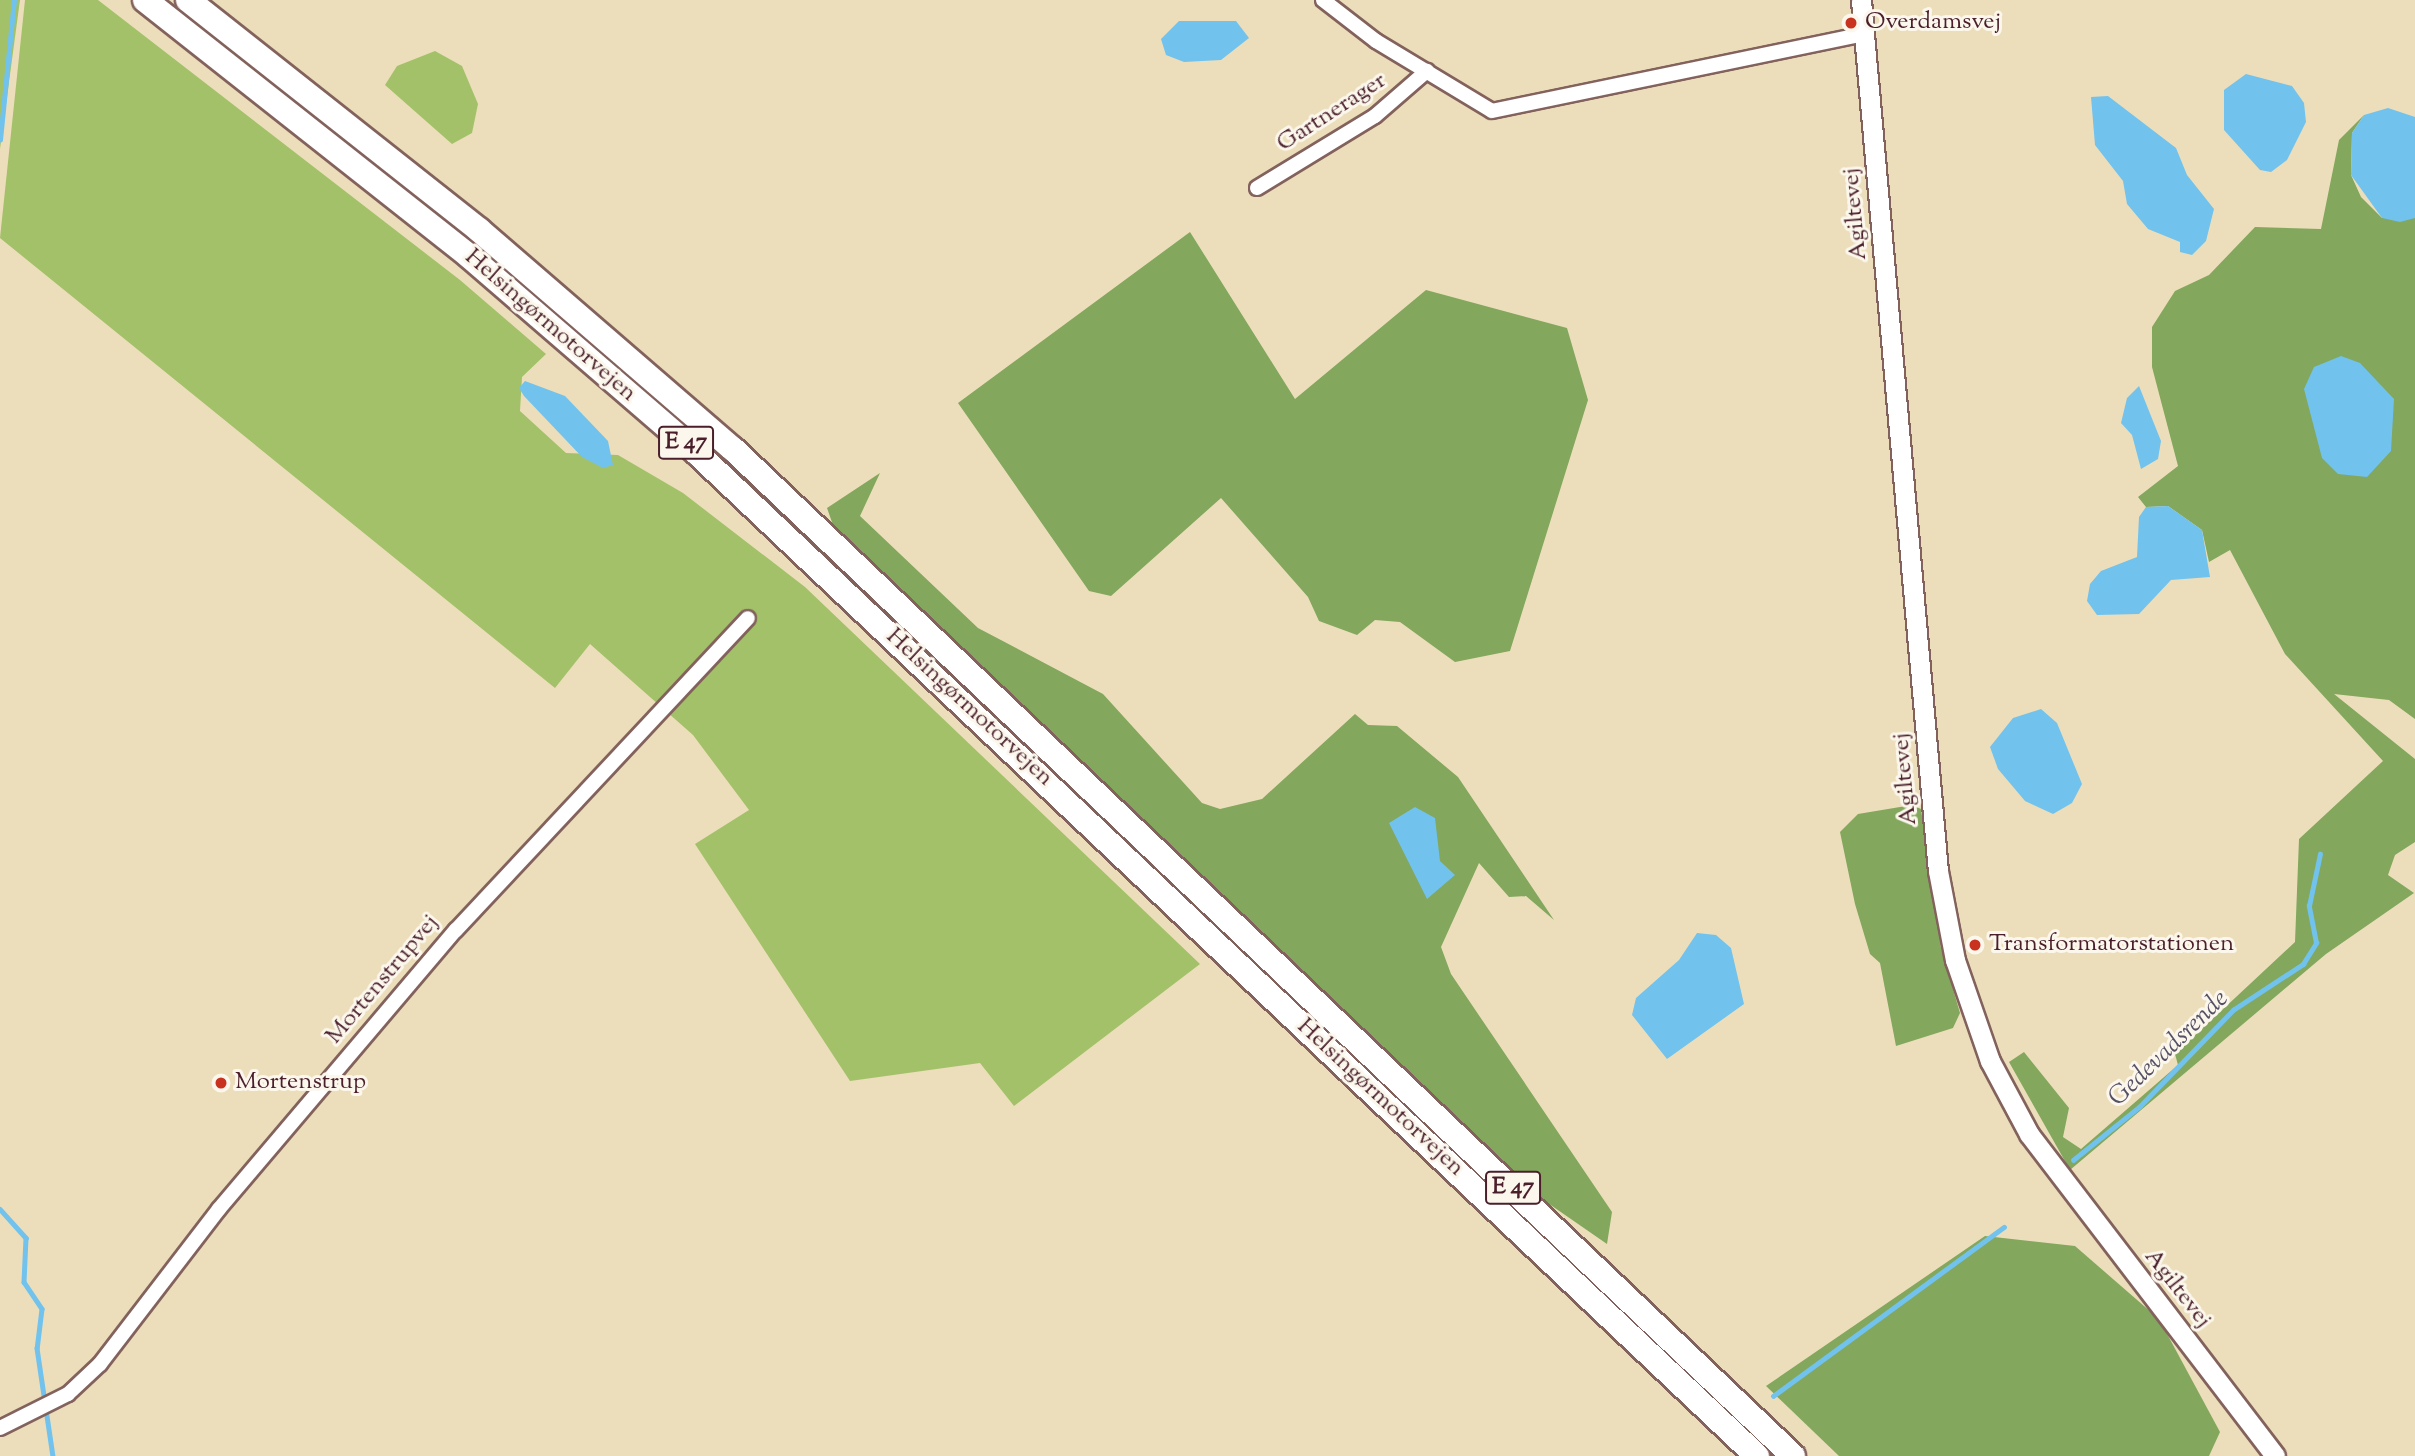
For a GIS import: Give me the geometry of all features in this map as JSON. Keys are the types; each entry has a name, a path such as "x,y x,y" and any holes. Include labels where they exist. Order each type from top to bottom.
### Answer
{"highway":[{"name":"Helsingørmotorvejen","path":"145,0 468,256 698,454 1757,1456"},
{"name":"Helsingørmotorvejen","path":"188,0 479,230 733,449 1793,1456"}],"street":[{"path":"1323,0 1479,106 1505,110 1864,34"},
{"name":"Agiltevej","path":"1861,0 1938,871 1955,960 1990,1061 2029,1134 2275,1456"},
{"name":"Gartnerager","path":"1256,188 1375,116 1427,71"},
{"name":"Mortenstrupvej","path":"0,1428 45,1407 100,1364 219,1209 456,930 748,618"}],"green space":[{"path":"0,0 20,0 0,149"},
{"path":"25,0 98,0 460,280 546,354 522,377 520,411 566,453 618,455 683,493 805,587 1200,964 1014,1106 980,1063 850,1081 695,844 749,810 693,735 590,644 555,688 0,238"},
{"path":"435,51 462,66 478,104 472,133 452,144 385,85 397,66"},
{"path":"2364,115 2352,133 2351,175 2361,197 2382,218 2415,218 2415,719 2389,700 2334,694 2415,759 2415,842 2395,855 2388,875 2414,893 2326,954 2070,1170 2009,1062 2024,1052 2069,1108 2063,1137 2081,1149 2178,1065 2175,1054 2295,942 2299,839 2383,761 2285,654 2230,550 2209,562 2202,530 2168,506 2146,507 2138,497 2178,466 2152,367 2152,327 2175,291 2209,275 2255,227 2321,229 2339,140"},
{"path":"1190,232 1295,399 1426,290 1567,328 1588,400 1510,651 1455,662 1400,622 1375,620 1357,635 1319,621 1308,597 1221,498 1111,596 1089,591 958,403"},
{"path":"880,473 860,516 978,628 1103,694 1202,803 1220,809 1262,799 1355,714 1368,725 1397,726 1458,777 1554,920 1526,896 1509,897 1479,863 1441,947 1451,974 1612,1212 1607,1244 1542,1199 833,525 827,508"},
{"path":"1912,805 1921,809 1941,948 1960,1013 1953,1028 1896,1046 1880,963 1870,954 1855,904 1840,832 1858,814"},
{"path":"1985,1236 2075,1246 2159,1319 2220,1432 2209,1456 1839,1456 1766,1386"}],"water":[{"path":"1179,21 1236,21 1249,38 1221,60 1184,62 1166,55 1161,39"},
{"path":"2246,74 2292,86 2304,103 2306,122 2287,160 2271,172 2260,170 2224,130 2224,90"},
{"path":"2108,96 2176,148 2187,175 2214,209 2206,241 2192,255 2180,252 2180,242 2148,229 2127,204 2123,181 2095,145 2091,97"},
{"path":"2388,108 2415,117 2415,218 2400,222 2382,218 2351,175 2352,133 2364,115"},
{"path":"2341,356 2360,363 2394,399 2391,451 2367,477 2338,474 2322,458 2304,389 2314,367"},
{"path":"525,381 565,396 608,441 613,465 603,468 582,457 524,396 519,388"},
{"path":"2139,386 2161,441 2158,459 2141,469 2132,435 2121,423 2127,398"},
{"path":"2168,506 2202,530 2210,577 2171,580 2139,614 2097,615 2087,601 2090,584 2101,571 2137,557 2139,517 2146,507"},
{"path":"2041,709 2057,723 2082,784 2072,803 2053,814 2025,801 1998,769 1990,747 2013,718"},
{"path":"1415,807 1435,818 1440,861 1455,875 1427,899 1389,823"},
{"path":"1697,933 1716,935 1731,948 1744,1004 1667,1059 1632,1015 1636,998 1679,960"}],"waterway":[{"path":"0,140 14,0"},
{"name":"Gedevadsrende","path":"2073,1160 2139,1107 2233,1010 2303,964 2316,943 2309,906 2320,854"},
{"path":"0,1209 26,1238 24,1282 42,1309 37,1348 53,1456"},
{"name":"Gedevadsrende","path":"1773,1396 2004,1227"}],"place":[{"name":"Overdamsvej","path":"1851,23"},
{"name":"Transformatorstationen","path":"1975,945"},
{"name":"Mortenstrup","path":"221,1083"}]}
